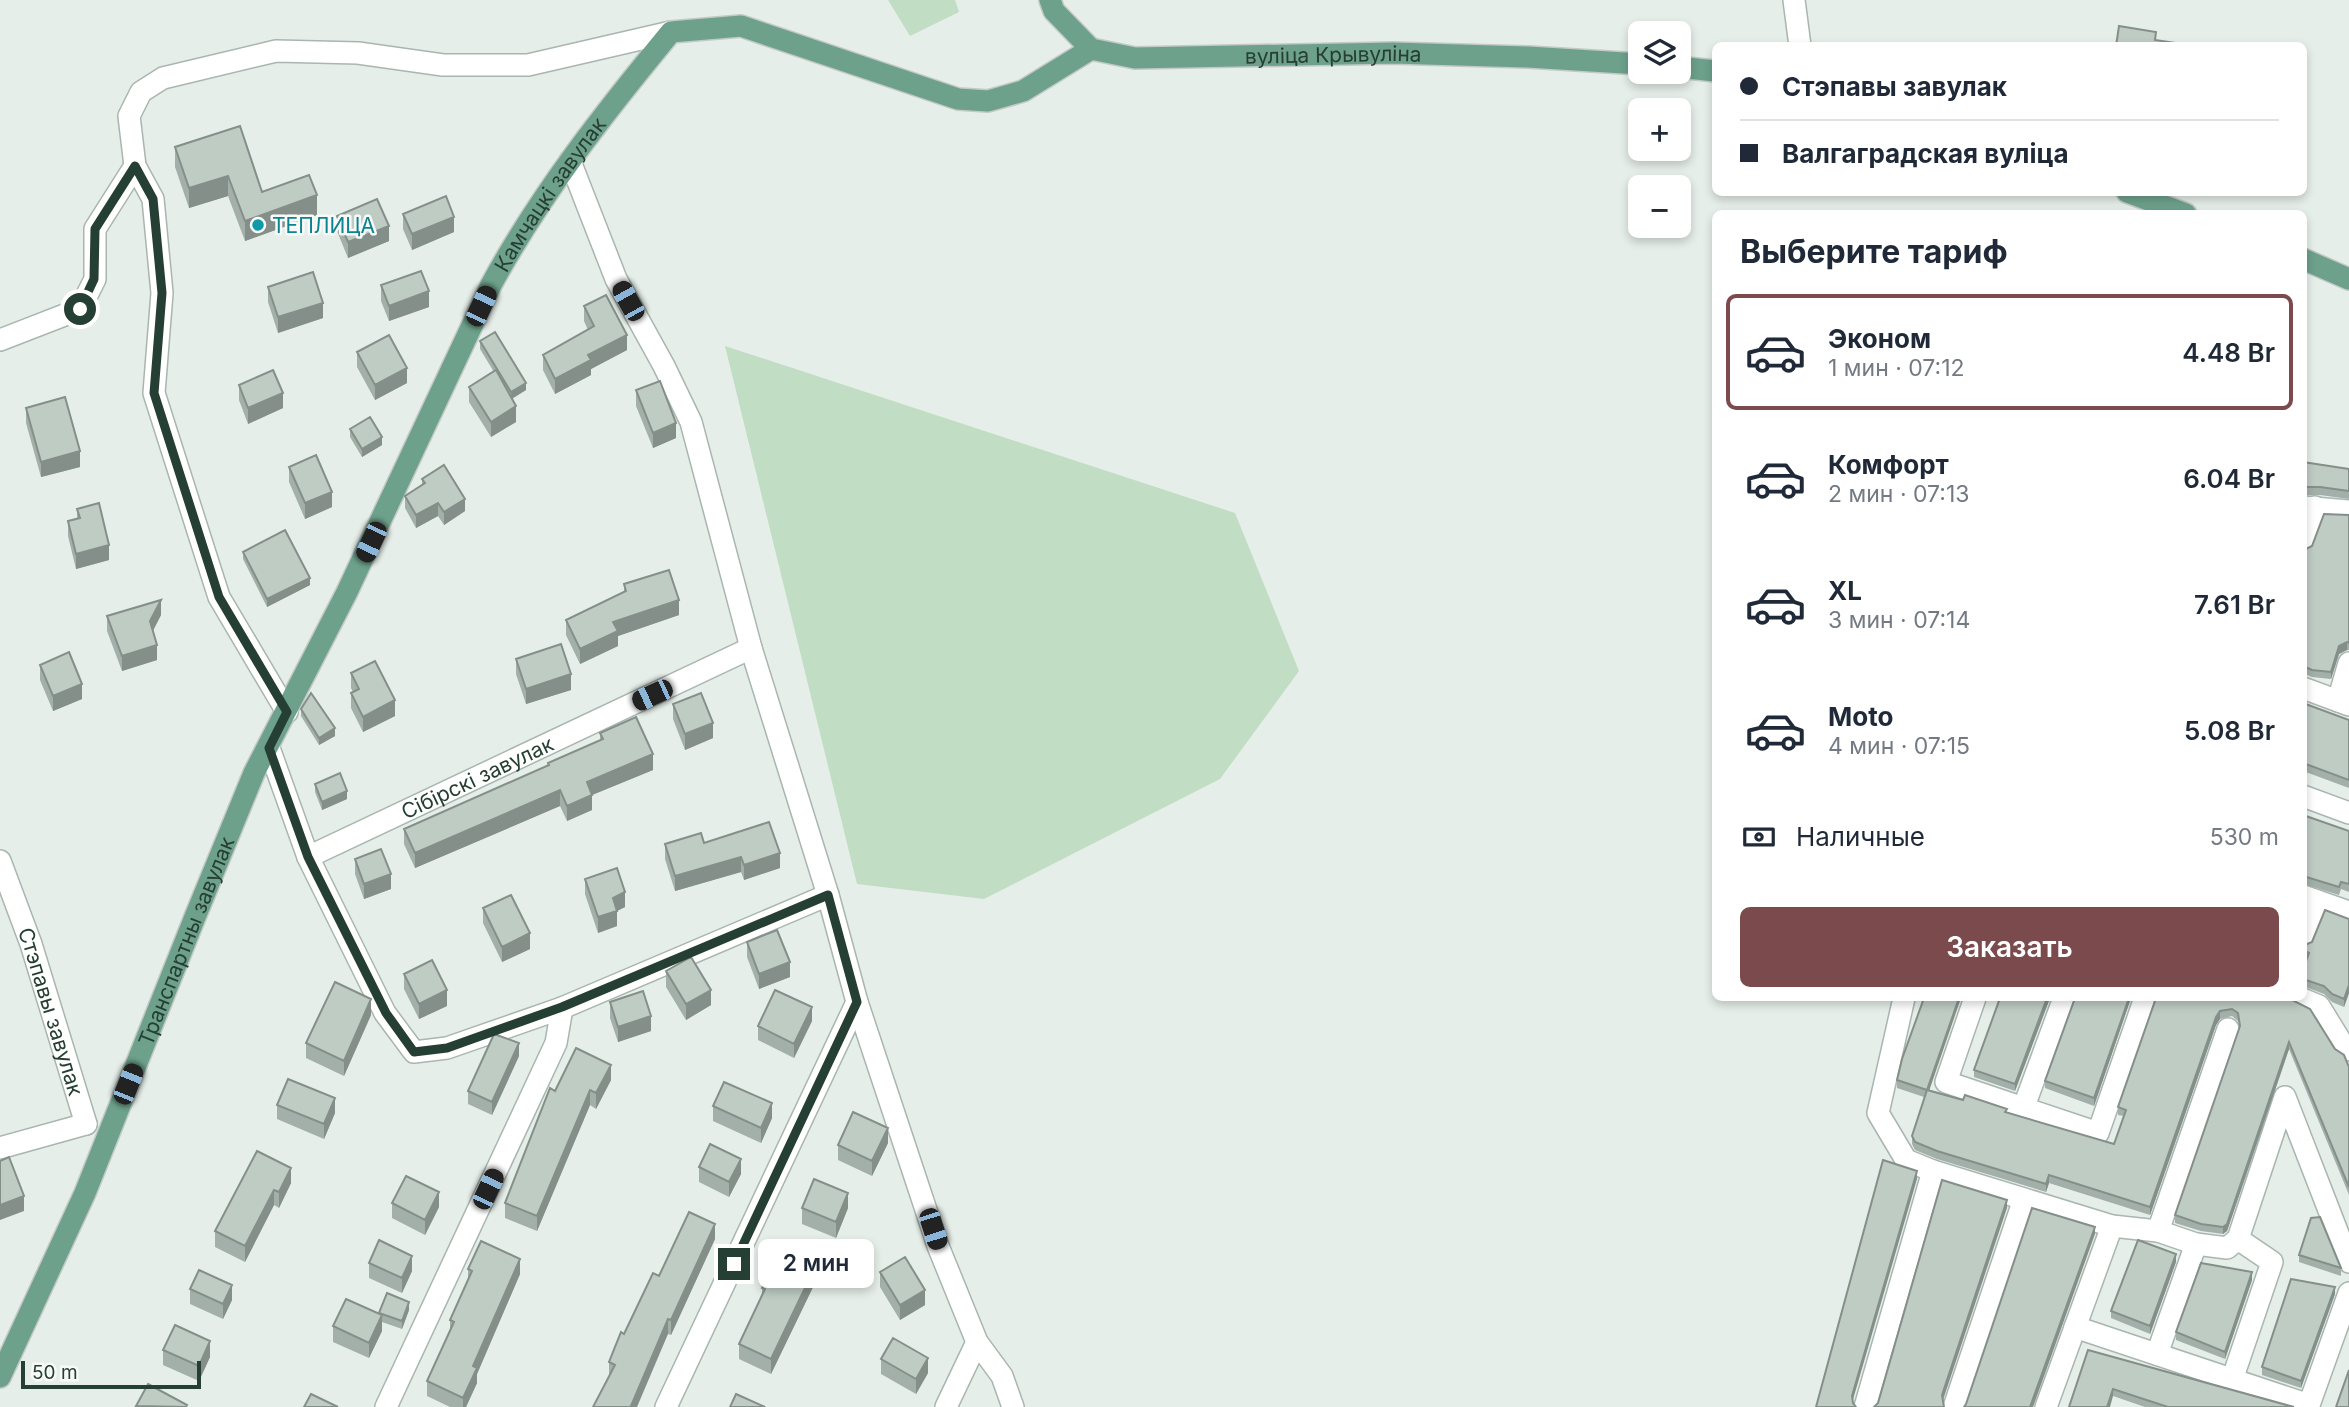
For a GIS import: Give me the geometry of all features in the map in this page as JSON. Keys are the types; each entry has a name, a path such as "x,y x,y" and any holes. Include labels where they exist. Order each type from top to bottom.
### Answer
{"main road":[{"path":"671,32 741,26 958,99 988,101 1023,91 1091,49 1054,11 1050,0"},
{"name":"Камчацкі завулак","path":"254,773 347,592 491,285 518,235 570,161 671,32"},
{"name":"вуліца Крывуліна","path":"1091,49 1135,58 1393,53 1628,63"},
{"path":"1691,68 1712,71"},
{"path":"2135,196 2162,209"},
{"path":"2307,261 2349,279"},
{"name":"Транспартны завулак","path":"0,1377 85,1193 254,773"}],"street":[{"path":"1794,0 1799,42"},
{"path":"287,712 219,597 154,393 162,293 153,199 135,166 129,116 141,92 163,78 276,51 358,53 443,65 528,65 671,32"},
{"path":"570,161 616,279 691,422 751,648 828,895 857,1002 938,1246 977,1342 1002,1376 1013,1407"},
{"path":"0,340 80,309 94,279 95,229 135,166"},
{"path":"2309,507 2349,512"},
{"name":"Сібірскі завулак","path":"308,857 751,648"},
{"path":"2307,690 2343,703 2349,663"},
{"path":"269,748 308,857 386,1013 414,1052 447,1048 562,1007 828,895"},
{"path":"2307,797 2349,813"},
{"name":"Стэпавы завулак","path":"0,861 31,944 86,1124"},
{"path":"2307,917 2310,899 2349,912"},
{"path":"1903,1001 1878,1113 1906,1160 1933,1171 2112,1226 2158,1231 2196,1244 2227,1248 2238,1239 2285,1097 2349,1262"},
{"path":"1974,1001 1946,1082 2098,1133 2144,1001"},
{"path":"2023,1109 2063,1001"},
{"path":"2307,1001 2319,1006 2348,1050"},
{"path":"666,1407 857,1002"},
{"path":"386,1407 556,1043 562,1007"},
{"path":"2158,1231 2228,1029"},
{"path":"0,1148 86,1124 110,1132"},
{"path":"1865,1407 1933,1171"},
{"path":"1954,1407 2024,1199"},
{"path":"2046,1407 2112,1226"},
{"path":"2232,1380 2272,1262 2238,1239"},
{"path":"2157,1354 2196,1244"},
{"path":"2075,1327 2309,1406 2349,1293"},
{"path":"946,1407 977,1342"}],"green space":[{"path":"888,0 955,0 959,12 910,36"},
{"path":"725,346 1235,513 1299,671 1220,779 984,899 857,884"}],"building":[{"path":"2119,26 2156,32 2155,40 2169,42 2117,42"},
{"path":"240,126 262,192 309,175 317,195 245,221 228,176 189,188 175,147"},
{"path":"446,196 454,217 412,234 403,214"},
{"path":"377,199 389,226 348,242 337,216"},
{"path":"421,271 429,291 389,306 381,285"},
{"path":"313,272 323,303 278,317 268,287"},
{"path":"606,295 627,335 588,355 591,360 555,379 543,355 594,326 584,306"},
{"path":"495,332 526,383 511,392 480,341"},
{"path":"389,335 407,368 375,385 357,352"},
{"path":"273,370 283,393 248,408 239,385"},
{"path":"496,370 516,406 491,422 469,387"},
{"path":"660,381 676,423 653,433 636,390"},
{"path":"65,397 80,451 41,462 26,408"},
{"path":"370,417 382,437 362,449 350,429"},
{"path":"316,455 332,492 305,503 289,467"},
{"path":"2307,463 2349,469 2349,491 2307,487"},
{"path":"444,465 465,499 444,512 438,503 416,515 405,496 425,483 422,479"},
{"path":"99,503 109,545 76,554 68,521 80,518 77,509"},
{"path":"2324,514 2349,515 2349,643 2339,646 2331,672 2307,668 2307,548 2312,546"},
{"path":"285,530 310,578 267,599 243,552"},
{"path":"669,570 679,600 613,622 618,631 580,649 566,620 626,591 624,584"},
{"path":"161,600 150,621 157,645 122,656 107,616"},
{"path":"561,644 571,674 526,689 516,659"},
{"path":"69,652 82,684 53,696 40,665"},
{"path":"375,661 395,700 363,717 351,693 359,689 351,673"},
{"path":"311,693 335,728 319,738 301,709"},
{"path":"701,693 713,723 685,734 673,704"},
{"path":"2307,704 2349,720 2349,780 2307,764"},
{"path":"636,717 653,754 587,782 592,795 567,806 560,790 415,853 404,829 603,739 600,733"},
{"path":"340,773 347,791 322,802 315,784"},
{"path":"2307,816 2349,831 2349,884 2341,882 2339,887 2307,877"},
{"path":"769,822 780,853 744,865 741,857 675,876 665,844 701,833 704,843"},
{"path":"381,849 391,874 364,884 355,859"},
{"path":"617,868 625,892 613,898 617,911 598,917 585,879"},
{"path":"511,895 530,933 502,947 483,908"},
{"path":"2325,910 2349,919 2349,985 2344,999 2332,994 2324,986 2307,980 2307,944 2312,942"},
{"path":"777,930 790,962 759,974 747,942"},
{"path":"691,957 711,990 686,1004 666,971"},
{"path":"432,960 447,990 419,1004 404,974"},
{"path":"335,982 371,999 344,1061 306,1043"},
{"path":"775,990 812,1007 794,1044 758,1026"},
{"path":"643,991 651,1016 618,1027 610,1002"},
{"path":"1923,1001 1958,1001 1927,1090 1897,1080"},
{"path":"1999,1001 2046,1001 2015,1084 1974,1070"},
{"path":"2074,1001 2128,1001 2094,1098 2045,1081"},
{"path":"2155,1001 2294,1001 2310,1009 2335,1049 2344,1055 2349,1067 2349,1187 2289,1042 2227,1224 2223,1227 2201,1224 2175,1215 2240,1026 2238,1013 2232,1009 2220,1011 2216,1017 2150,1207 2049,1175 2046,1184 1937,1151 1915,1142 1912,1136 1927,1090 1963,1100 1965,1095 2007,1109 2005,1112 2114,1144 2126,1110 2118,1107"},
{"path":"494,1034 519,1043 492,1102 468,1091"},
{"path":"576,1048 611,1065 596,1093 590,1090 537,1216 505,1203 550,1088 555,1091"},
{"path":"288,1079 335,1098 324,1124 277,1105"},
{"path":"724,1082 772,1103 761,1128 713,1106"},
{"path":"853,1112 888,1128 872,1161 838,1145"},
{"path":"710,1144 741,1159 729,1182 699,1167"},
{"path":"257,1151 291,1168 279,1192 274,1190 245,1246 215,1231"},
{"path":"9,1157 24,1196 0,1205 0,1161"},
{"path":"1883,1160 1917,1171 1852,1396 1856,1407 1816,1407"},
{"path":"406,1176 439,1192 425,1220 392,1203"},
{"path":"814,1179 848,1193 836,1222 802,1208"},
{"path":"1942,1180 2007,1200 1942,1395 1944,1407 1874,1407 1878,1403"},
{"path":"2032,1208 2095,1227 2030,1407 1964,1407 1966,1404"},
{"path":"689,1212 715,1224 671,1320 668,1319 631,1406 593,1407 615,1365 609,1362 621,1332 624,1334 653,1273 659,1276"},
{"path":"2320,1217 2341,1268 2299,1255 2311,1218"},
{"path":"379,1240 412,1256 402,1278 369,1263"},
{"path":"2138,1240 2176,1254 2150,1326 2111,1311"},
{"path":"481,1241 520,1259 473,1366 477,1368 463,1398 427,1381 454,1322 450,1320 472,1271 468,1269"},
{"path":"778,1253 814,1269 771,1359 739,1344 765,1289 762,1288"},
{"path":"905,1257 925,1290 900,1305 880,1272"},
{"path":"2201,1263 2252,1272 2225,1352 2176,1332"},
{"path":"199,1270 232,1285 223,1304 190,1289"},
{"path":"2291,1279 2335,1287 2301,1381 2262,1367"},
{"path":"387,1293 409,1302 402,1321 379,1313"},
{"path":"346,1299 382,1315 369,1343 333,1326"},
{"path":"175,1325 210,1341 199,1366 163,1350"},
{"path":"893,1338 928,1358 916,1379 881,1359"},
{"path":"2088,1350 2294,1407 2168,1407 2113,1389 2107,1407 2069,1407"},
{"path":"2349,1370 2349,1407 2336,1407"},
{"path":"148,1384 187,1405 186,1407 136,1406"},
{"path":"311,1394 338,1407 304,1407"},
{"path":"736,1394 765,1407 730,1407"}],"place":[{"name":"ТЕПЛИЦА","path":"258,225"}],"route":[{"path":"80,309 94,279 95,229 135,166 153,199 162,293 154,393 219,597 287,712 269,748 308,857 386,1013 414,1052 447,1048 562,1007 828,895 857,1002 734,1264"}]}
